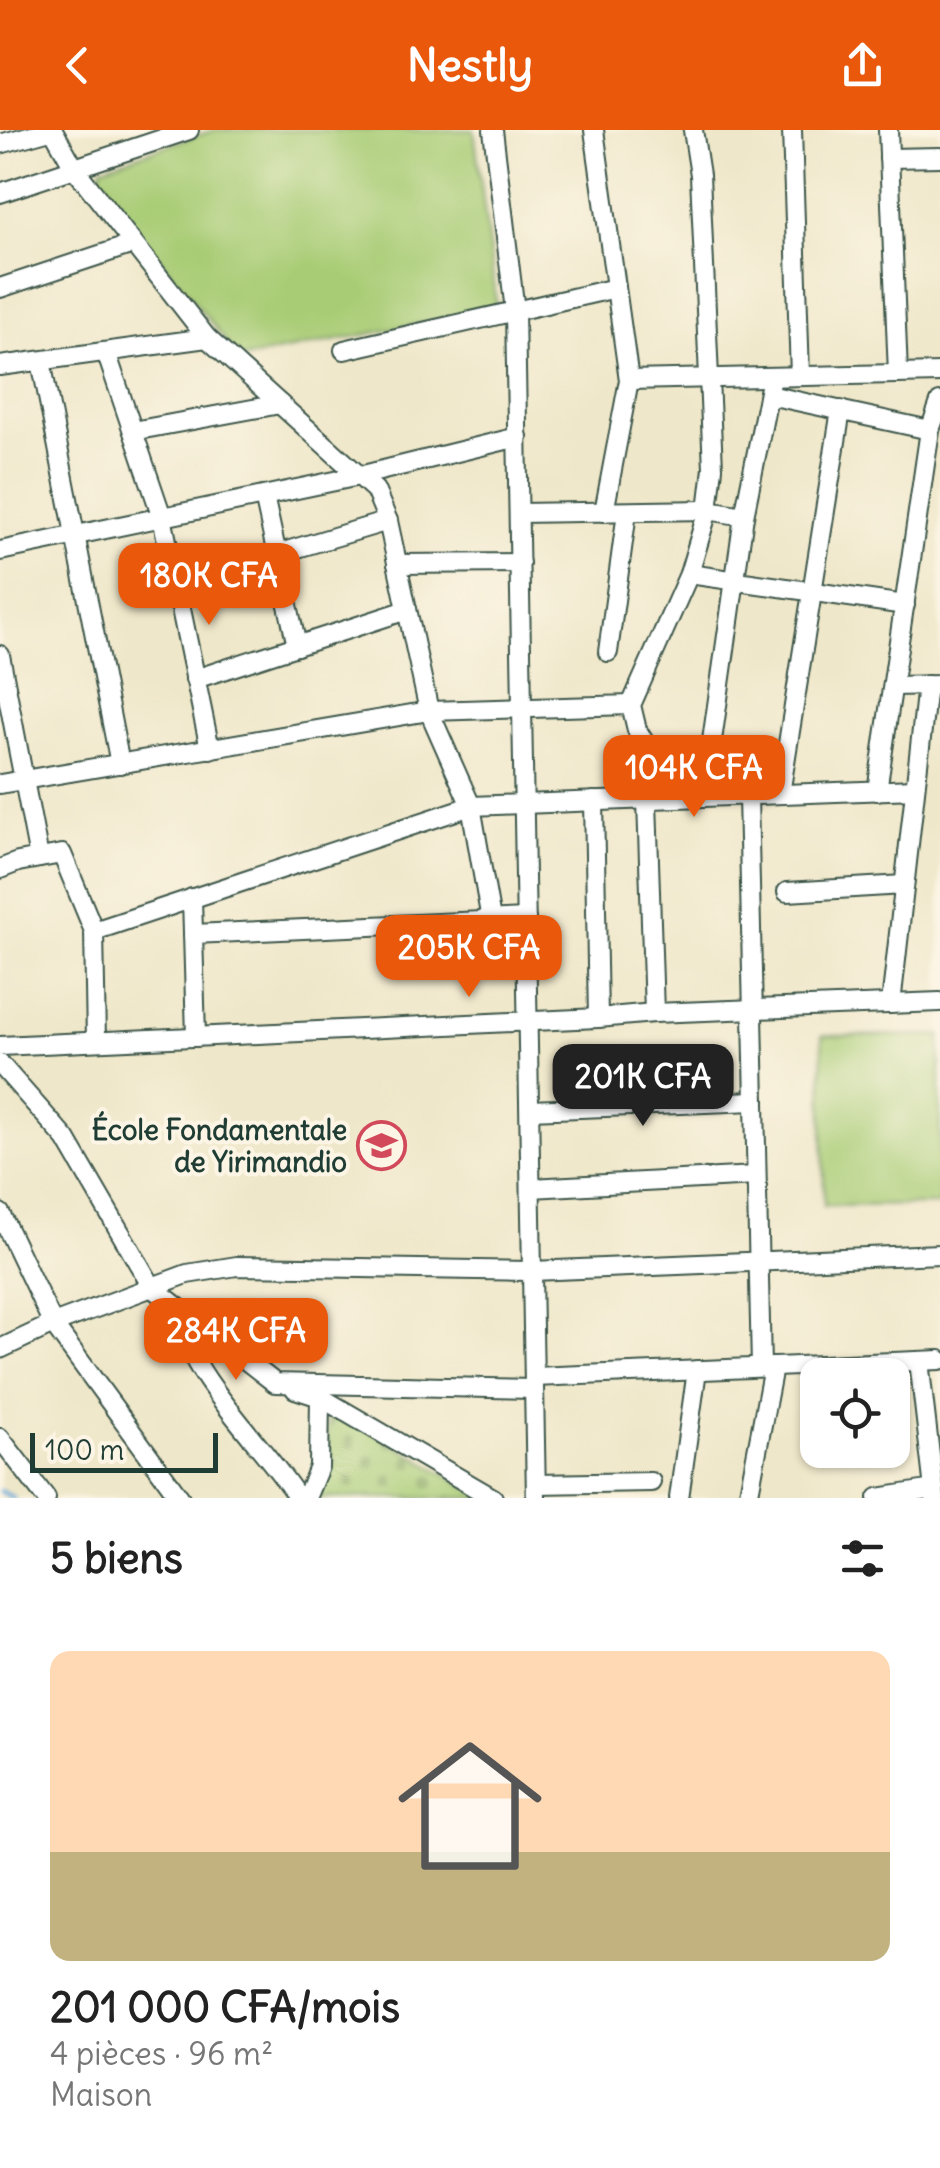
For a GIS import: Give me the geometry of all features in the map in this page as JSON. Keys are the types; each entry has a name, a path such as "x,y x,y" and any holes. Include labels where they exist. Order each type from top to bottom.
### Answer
{"street":[{"path":"0,144 52,130 75,168 207,338 375,490 388,522 429,711 471,806 490,920"},
{"path":"0,193 189,130"},
{"path":"493,130 515,311 536,1491 651,1482"},
{"path":"594,130 629,380 604,512"},
{"path":"693,130 700,175 713,468 708,510 689,574 631,705 637,730 649,750 697,796"},
{"path":"792,130 800,376"},
{"path":"888,130 898,374"},
{"path":"889,158 940,157"},
{"path":"0,288 133,244"},
{"path":"344,350 616,288"},
{"path":"0,366 207,338"},
{"path":"106,352 162,517 210,749"},
{"path":"41,361 120,764"},
{"path":"771,386 800,376 940,373"},
{"path":"629,380 710,378 771,386 841,410 930,430"},
{"path":"697,796 744,516 771,386"},
{"path":"878,790 930,430 940,402"},
{"path":"133,431 280,404"},
{"path":"780,794 841,410"},
{"path":"0,551 359,476 518,437"},
{"path":"264,496 297,646"},
{"path":"520,512 708,510 744,516"},
{"path":"608,652 628,512"},
{"path":"277,554 388,522"},
{"path":"397,564 520,563"},
{"path":"689,574 905,604"},
{"path":"196,678 407,610"},
{"path":"0,655 39,858"},
{"path":"891,1004 915,789 934,685 893,686"},
{"path":"0,784 429,711 631,705"},
{"path":"94,930 471,806 915,789"},
{"path":"748,796 758,1262 767,1367 748,1498"},
{"path":"647,801 654,1013"},
{"path":"594,802 598,1018"},
{"path":"0,868 62,854 94,930 96,1041"},
{"path":"787,892 904,885"},
{"path":"192,898 196,1036"},
{"path":"193,934 526,919"},
{"path":"0,1046 940,1002"},
{"path":"0,1064 66,1139 152,1287 276,1383 320,1397 494,1498"},
{"path":"530,1110 755,1101"},
{"path":"531,1188 756,1176"},
{"path":"0,1213 53,1324 180,1498"},
{"path":"0,1348 187,1274 236,1266 532,1271 940,1254"},
{"path":"190,1317 183,1326 183,1338 216,1392 298,1498"},
{"path":"276,1383 534,1383 697,1370 940,1360"},
{"path":"878,1498 935,1483 919,1361"},
{"path":"679,1498 697,1370"},
{"path":"306,1498 319,1467 320,1397"},
{"path":"0,1438 46,1498"}],"green space":[{"path":"214,130 474,130 497,309 240,359 98,181 102,167"},
{"path":"940,1035 940,1205 824,1206 822,1036"},
{"path":"327,1405 486,1498 315,1498 311,1489 327,1471"}],"waterway":[{"path":"0,1491 14,1498"}],"place":[{"name":"École Fondamentale de Yirimandio","path":"382,1146"}]}
